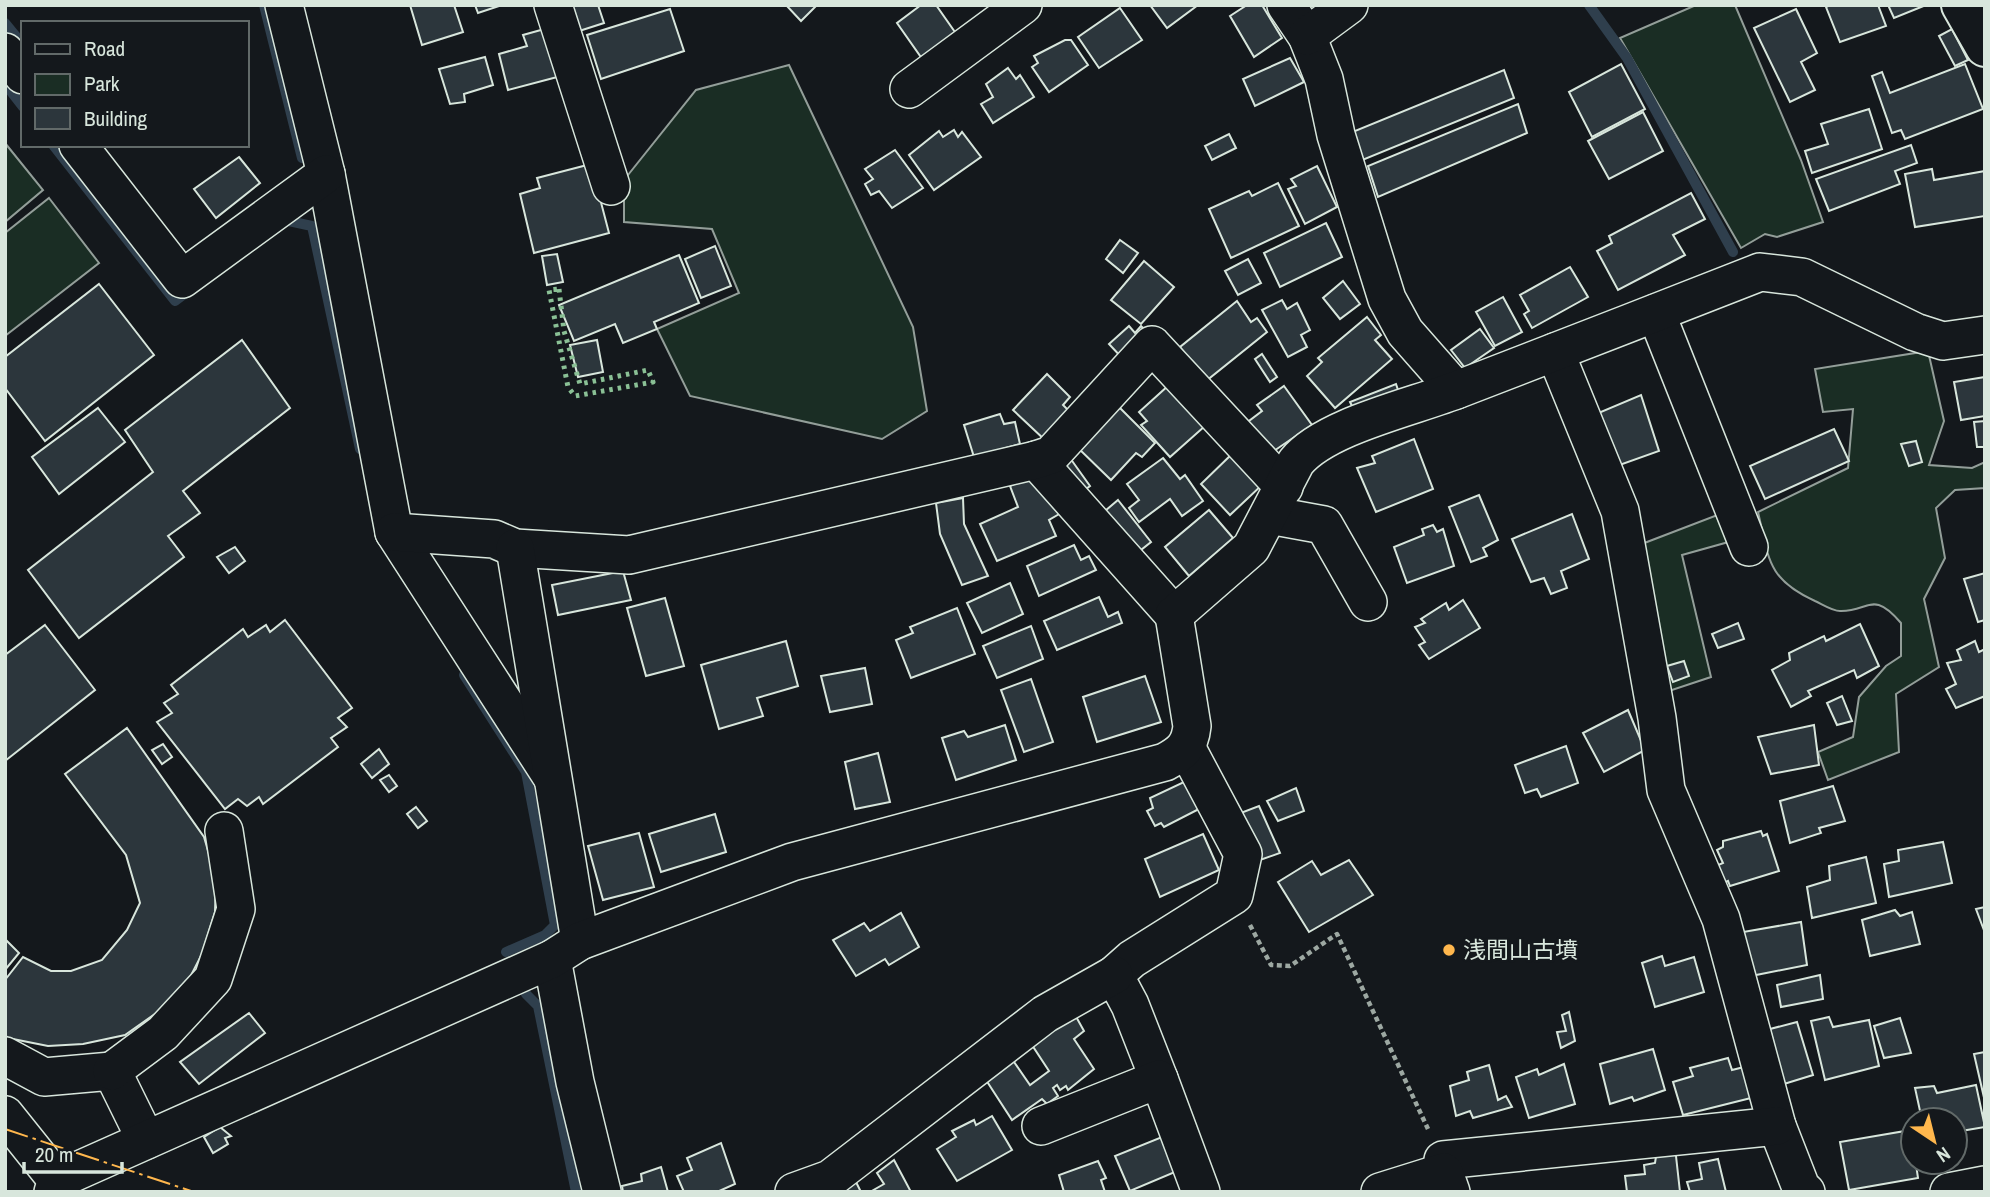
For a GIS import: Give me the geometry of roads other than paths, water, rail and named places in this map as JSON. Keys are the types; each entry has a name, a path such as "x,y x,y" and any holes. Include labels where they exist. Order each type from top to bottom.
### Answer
{"main road":[{"path":"1961,5 1985,47"}],"street":[{"path":"284,5 326,174 394,532 552,777"},
{"path":"553,5 611,186"},
{"path":"909,89 1023,5"},
{"path":"1286,5 1307,36 1324,79 1336,135 1387,299 1405,332 1456,390"},
{"path":"1307,36 1349,5"},
{"path":"5,52 21,72"},
{"path":"80,147 182,279 326,174"},
{"path":"1174,615 1251,548 1306,450 1327,437 1760,272 1781,272 1802,277 1915,332 1943,341 1985,335"},
{"path":"1656,313 1749,547"},
{"path":"394,532 494,539 515,548 629,555 1036,460 1051,455 1152,345 1276,501 1324,525 1368,602"},
{"path":"1555,352 1620,511 1657,718 1666,790 1721,919 1777,1126 1802,1190 1806,1192"},
{"path":"5,1115 55,1186 146,1140 566,950 792,862 1165,762 1182,753 1191,741 1192,726 1174,615 1036,460"},
{"path":"515,548 552,777 575,1082 602,1192"},
{"path":"794,1192 830,1179 1045,1014 1114,975 1132,959 1234,895 1243,854 1186,747"},
{"path":"5,1056 44,1077 112,1071 163,1033 213,979 236,909 224,831"},
{"path":"1114,975 1130,1005 1201,1192"},
{"path":"112,1071 146,1140"},
{"path":"1041,1126 1158,1079"},
{"path":"1380,1192 1444,1172 1447,1176 1777,1126"},
{"path":"1949,1192 1985,1185"}],"waterway":[{"path":"264,5 302,158"},
{"path":"1589,5 1627,58 1733,252"},
{"path":"5,23 21,43"},
{"path":"5,84 21,104"},
{"path":"55,147 175,301 191,289"},
{"path":"284,220 312,226 360,449"},
{"path":"464,675 526,772 555,925 545,935 506,952"},
{"path":"526,994 538,1006 576,1192"}],"place":[{"name":"浅間山古墳","path":"1449,950"}]}
